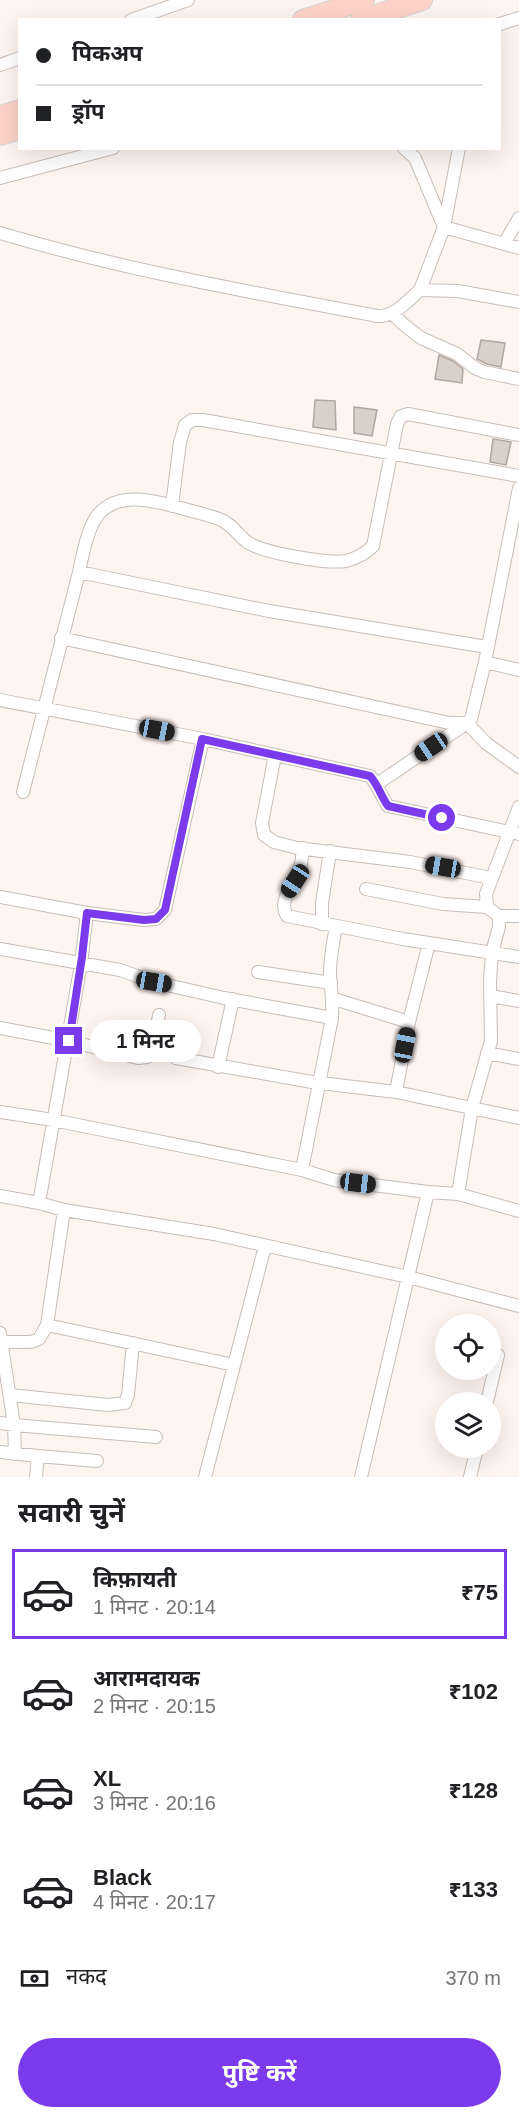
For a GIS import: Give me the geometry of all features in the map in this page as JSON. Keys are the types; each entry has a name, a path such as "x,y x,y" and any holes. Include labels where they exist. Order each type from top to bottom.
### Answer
{"highway":[{"path":"309,18 364,0"},
{"path":"367,18 422,0"},
{"path":"0,116 18,111"},
{"path":"0,135 18,130"}],"street":[{"path":"137,18 188,0"},
{"path":"501,24 519,18"},
{"path":"0,65 18,59"},
{"path":"0,178 105,150"},
{"path":"406,150 415,158 444,227"},
{"path":"0,233 70,252 225,286 385,317 393,314 420,290 444,227 459,150"},
{"path":"504,244 519,218"},
{"path":"444,227 519,248"},
{"path":"420,290 458,291 519,302"},
{"path":"393,314 421,338 458,354 474,368 519,379"},
{"path":"22,792 88,536 96,518 106,507 122,500 140,499 172,506 222,520 247,542 262,550 289,556 343,561 363,556 373,546 397,424 401,416 408,414 519,435"},
{"path":"172,506 180,442 185,425 192,420 203,420 519,476"},
{"path":"377,784 471,719 485,662 519,488"},
{"path":"79,572 269,611 487,647"},
{"path":"61,638 449,723 467,723 486,743 519,767"},
{"path":"485,662 519,670"},
{"path":"0,700 202,739 370,776 377,784 388,806 514,832"},
{"path":"0,897 87,913 144,920 156,919 165,910 202,739"},
{"path":"274,755 262,823 264,835 274,842 410,862 492,878"},
{"path":"487,907 486,894 514,832 519,807"},
{"path":"303,848 300,869 287,893 285,912 291,918 519,957"},
{"path":"322,924 322,903 330,852"},
{"path":"366,889 443,904 487,907 499,916 519,916"},
{"path":"39,1203 69,1041 87,913"},
{"path":"458,1194 472,1108 491,1041 492,952 499,927 499,916"},
{"path":"302,1170 332,1018 334,999 331,957 336,927"},
{"path":"396,1092 409,1022 429,943"},
{"path":"0,949 120,970 154,982 332,1018"},
{"path":"258,972 332,983"},
{"path":"490,996 519,1001"},
{"path":"218,1067 233,999"},
{"path":"334,999 409,1022"},
{"path":"0,1028 69,1041 138,1058 147,1057 152,1053 159,1015"},
{"path":"487,1053 519,1059"},
{"path":"176,1058 218,1067 396,1092 519,1119"},
{"path":"0,1112 53,1120 302,1170 334,1180 458,1194 519,1211"},
{"path":"362,1477 428,1192"},
{"path":"0,1196 64,1210 214,1234 408,1277 519,1306"},
{"path":"15,1454 14,1425 1,1337 31,1342 39,1339 47,1325 64,1210"},
{"path":"205,1477 265,1246"},
{"path":"47,1325 234,1365"},
{"path":"10,1395 108,1405 125,1403 128,1395 133,1343"},
{"path":"0,1423 156,1437"},
{"path":"0,1452 98,1461"},
{"path":"36,1477 38,1456"},
{"path":"470,1477 475,1458"}],"building":[{"path":"481,340 505,343 501,367 477,359"},
{"path":"439,355 453,361 463,369 462,383 435,379"},
{"path":"315,400 335,401 336,430 313,427"},
{"path":"354,407 377,410 372,436 354,433"},
{"path":"493,439 511,442 506,465 490,462"}],"route":[{"path":"69,1041 87,913 144,920 156,919 165,910 202,739 370,776 377,784 388,806 442,818"}]}
